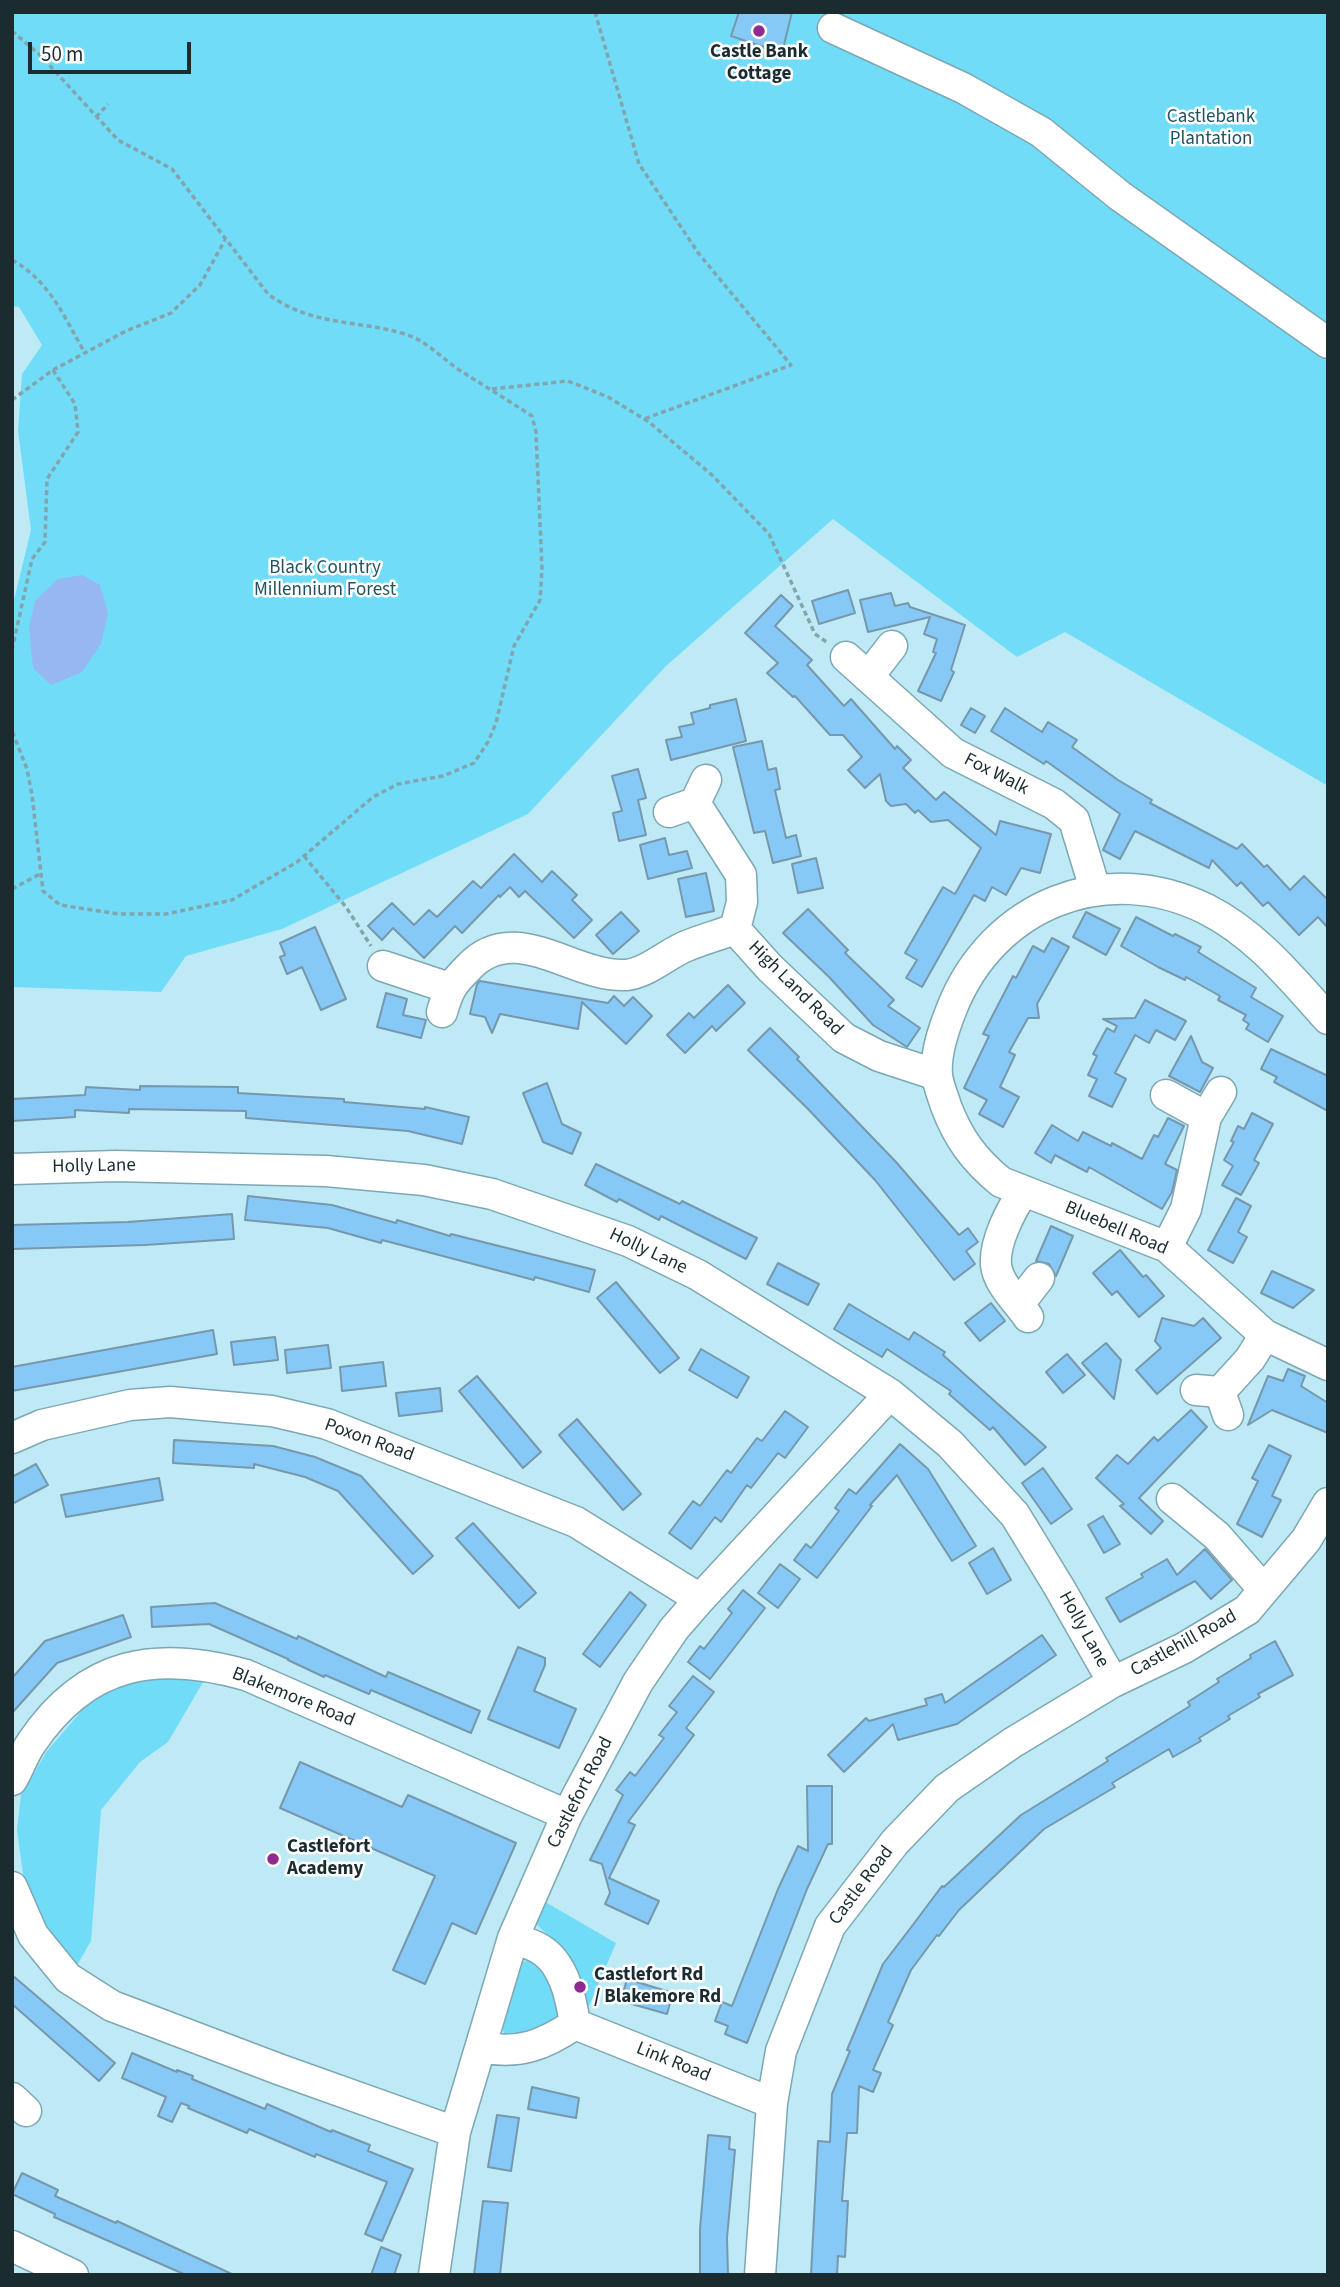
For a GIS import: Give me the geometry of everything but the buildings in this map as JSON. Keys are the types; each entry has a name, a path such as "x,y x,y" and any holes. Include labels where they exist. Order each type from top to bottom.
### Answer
{"street":[{"path":"833,28 963,88 1041,132 1120,197 1328,343"},
{"path":"857,667 892,646"},
{"name":"Fox Walk","path":"857,667 953,753 1054,804 1074,820 1095,889"},
{"name":"High Land Road","path":"690,798 741,875 741,902 734,929"},
{"name":"Bluebell Road","path":"1328,1019 1273,957 1206,909 1151,890 1095,889 1045,905 1020,920 991,946 961,985 939,1048 937,1075 962,1143 987,1171 1001,1182 1167,1247 1265,1335 1328,1365"},
{"name":"High Land Road","path":"383,966 446,1000 475,960 489,951 511,946 599,971 627,975 644,969 687,945 734,929"},
{"name":"High Land Road","path":"734,929 770,968 844,1038 879,1056 937,1075"},
{"path":"1167,1247 1186,1209 1206,1117 1222,1092"},
{"path":"1166,1096 1206,1117"},
{"name":"Holly Lane","path":"12,1169 116,1166 326,1171 424,1180 492,1194 628,1241 698,1275 890,1394 950,1444 1015,1515 1113,1682"},
{"path":"1023,1192 1012,1209 1000,1238 996,1265 1004,1285 1023,1311 1039,1278"},
{"path":"1215,1399 1250,1359 1265,1335"},
{"name":"Castlefort Road","path":"434,2275 455,2132 513,1938 567,1815 639,1682 674,1629 890,1394"},
{"name":"Poxon Road","path":"12,1438 42,1425 130,1405 170,1402 272,1411 327,1424 576,1522 700,1599"},
{"path":"1172,1499 1217,1536 1264,1590"},
{"name":"Castlehill Road","path":"1113,1682 1184,1648 1247,1609 1306,1540 1328,1503"},
{"name":"Blakemore Road","path":"12,1780 32,1742 71,1696 114,1670 166,1662 212,1666 246,1675 567,1815"},
{"name":"Castle Road","path":"760,2275 772,2103 781,2051 830,1926 895,1843 947,1788 1012,1743 1113,1682"},
{"path":"12,1888 33,1935 68,1978 112,2006 455,2132"},
{"path":"481,2047 500,2051 517,2050 559,2034 575,2024 572,2001 556,1964 538,1948 513,1938"},
{"name":"Link Road","path":"575,2024 772,2103"},
{"path":"12,2246 73,2275"}],"path":[{"path":"595,12 639,164 699,254 790,365 644,419"},
{"path":"12,31 41,56 118,140 172,169 268,294 285,306 312,317 407,335 531,416 536,432 542,569 540,600 514,646 496,723 488,742 474,763 443,776 398,784 373,797 338,830 297,862 232,900 166,914 119,914 61,905 43,891 27,769 12,731"},
{"path":"96,117 108,104"},
{"path":"12,400 53,370 126,331 171,313 200,285 225,240"},
{"path":"12,260 30,270 46,285 85,353"},
{"path":"12,650 32,559 45,542 47,479 78,432 75,404 53,370"},
{"path":"492,389 568,381 608,397 644,419 712,475 769,534 815,634 857,667"},
{"path":"304,856 346,907 383,966"},
{"path":"12,889 40,874"}],"green space":[{"name":"Black Country Millennium Forest","path":"12,12 1328,12 1328,786 1065,632 1017,657 833,519 666,666 528,814 282,929 186,956 161,992 12,987 12,608 31,530 18,431 22,374 42,345 19,307 12,306"},
{"path":"166,1672 206,1677 168,1742 140,1762 101,1810 91,1941 76,1967 43,1929 25,1889 17,1830 21,1795 47,1751 84,1708 117,1686"},
{"path":"540,1899 616,1943 589,2006 581,1994 565,1952 533,1921"},
{"path":"524,1961 534,1963 547,1973 562,2014 537,2037 505,2035 499,2020 511,1968"}],"shaded area":[{"path":"82,575 100,585 108,613 101,644 82,672 51,685 33,668 29,628 35,601 58,579"}],"place":[{"name":"Castle Bank Cottage","path":"759,31"},
{"name":"Castlefort Academy","path":"273,1859"},
{"name":"Castlefort Rd / Blakemore Rd","path":"580,1987"}],"park label":[{"name":"Castlebank Plantation","path":"1211,129"}]}
